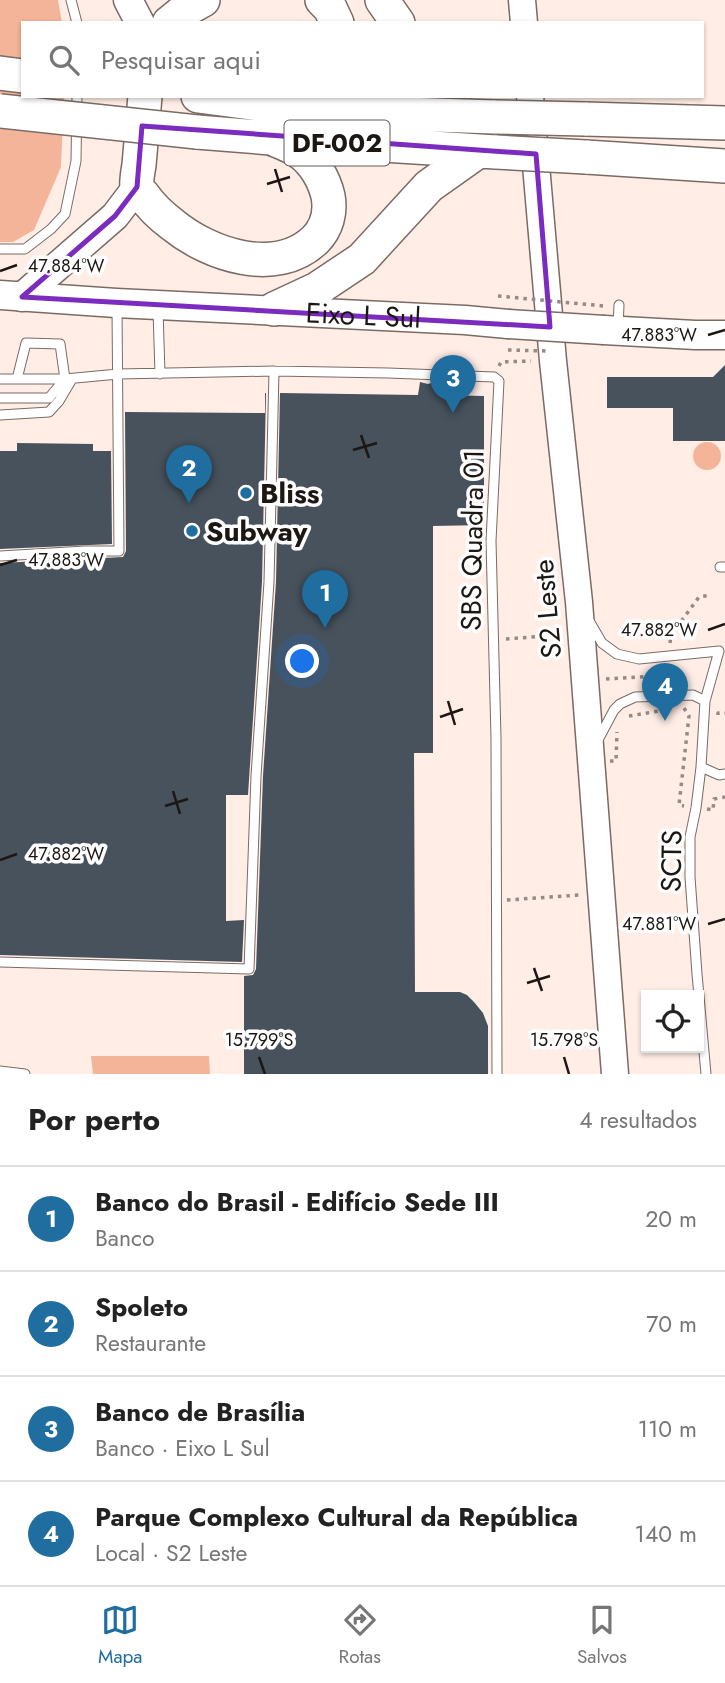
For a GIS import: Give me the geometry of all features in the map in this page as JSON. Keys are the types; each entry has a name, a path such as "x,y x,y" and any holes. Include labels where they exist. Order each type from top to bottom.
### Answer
{"highway":[{"path":"171,21 203,0"},
{"path":"322,0 330,8 336,21"},
{"path":"382,0 397,21"},
{"path":"0,73 21,76"},
{"path":"145,98 137,187 153,209 180,231 210,247 237,256 264,260 288,256 305,248 323,231 328,221 329,202 326,187 309,160 298,150 280,114"},
{"name":"DF-002","path":"207,98 486,152 725,166"},
{"path":"460,98 491,116"},
{"name":"DF-002","path":"0,111 197,132 280,114 343,112 725,123"},
{"path":"274,309 317,289 362,259 429,186 486,152"}],"main road":[{"path":"128,0 139,21"},
{"path":"522,0 524,21"},
{"name":"S2 Leste","path":"530,98 553,361 579,602 600,758 615,1074"},
{"path":"11,296 115,216 137,187"},
{"name":"Eixo L Sul","path":"11,296 508,324 612,318 721,333"}],"lane":[{"path":"71,0 76,21"},
{"path":"0,249 25,249 65,214 76,161 77,98"},
{"path":"0,555 119,551 116,303"},
{"path":"158,305 159,374"},
{"path":"0,415 49,412 59,401 68,379 60,344 26,343 17,379"},
{"path":"0,962 249,969 256,776 269,582 274,371"},
{"name":"SBS Quadra 01","path":"0,379 274,371 494,377 499,380 491,541 496,765 497,1074"},
{"path":"0,397 49,398 68,379"},
{"name":"SCTS","path":"579,602 602,643 617,654 639,659 719,651 705,701 701,767 690,836 690,877 706,1074"},
{"path":"600,758 609,717 620,704 635,697 694,695 705,701"},
{"path":"701,767 719,775 725,774"},
{"path":"0,1071 25,1074"}],"path":[{"path":"498,296 612,318"},
{"path":"501,362 524,361"},
{"path":"670,648 671,635 699,597 711,596"},
{"path":"504,639 560,635"},
{"path":"604,679 670,675"},
{"path":"685,709 689,716 679,805 686,806"},
{"path":"623,721 628,716 660,710"},
{"path":"600,758 616,761 617,727"},
{"path":"705,809 713,810 714,799 725,797"},
{"path":"522,900 583,895"}],"highlighted area":[{"path":"142,126 536,154 550,327 22,297 115,216 137,187"}],"shaded area":[{"path":"0,0 58,0 62,21 21,21 21,98 64,98 61,167 34,230 13,242 0,242"},
{"path":"707,442 717,446 721,456 717,466 707,470 697,466 693,456 697,446"},
{"path":"91,1056 209,1056 210,1074 93,1074"}],"building":[{"path":"725,365 725,441 673,441 673,408 607,408 607,377 713,377"},
{"path":"420,382 434,382 438,395 484,396 484,525 433,526 433,753 414,753 415,992 460,992 474,1002 483,1013 488,1026 488,1074 244,1074 244,976 253,975 256,969 263,776 276,582 280,393 418,395"},
{"path":"266,393 262,582 248,795 226,795 226,921 244,920 242,962 0,955 0,563 123,557 126,551 125,412 265,413"},
{"path":"17,443 93,444 93,451 111,451 112,544 0,549 0,451 17,451"}],"place":[{"name":"Banco de Brasília","path":"453,413"},
{"name":"Bliss","path":"246,493"},
{"name":"Spoleto","path":"189,503"},
{"name":"Subway","path":"192,531"},
{"name":"Banco do Brasil - Edifício Sede III","path":"325,628"},
{"name":"Parque Complexo Cultural da República","path":"665,721"}]}
